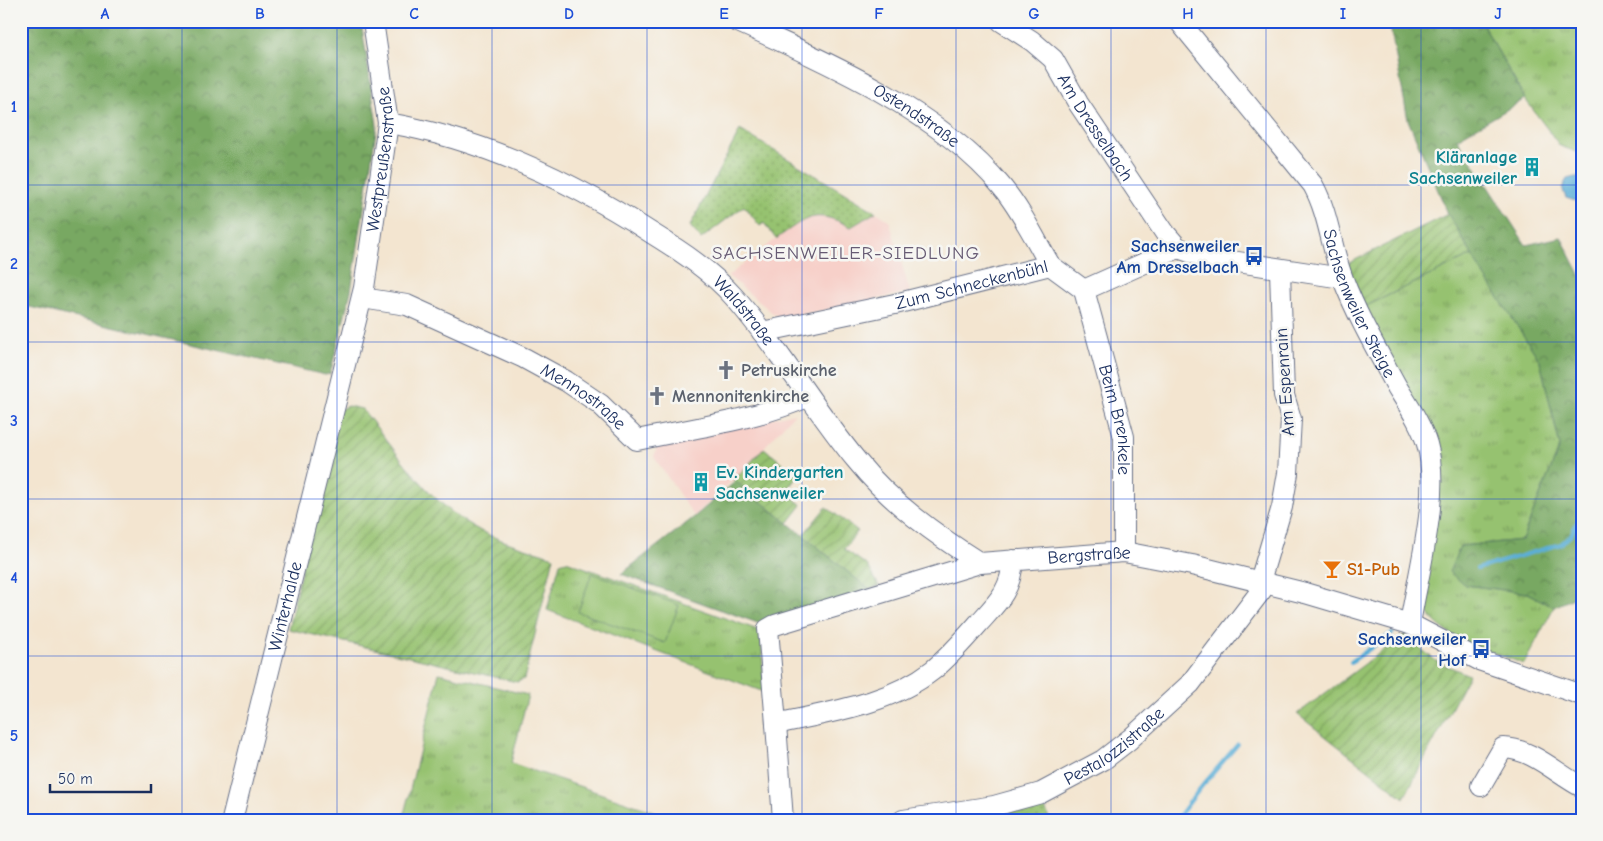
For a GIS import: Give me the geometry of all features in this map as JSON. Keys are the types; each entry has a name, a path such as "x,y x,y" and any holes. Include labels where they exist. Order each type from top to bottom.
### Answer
{"street":[{"name":"Westpreußenstraße","path":"339,393 362,298 388,123 373,21"},
{"name":"Ostendstraße","path":"736,21 857,79 935,126 962,148 1002,187 1050,265"},
{"name":"Am Dresselbach","path":"1000,21 1032,41 1053,59 1078,103 1165,233 1178,248"},
{"name":"Sachsenweiler Steige","path":"1179,21 1313,185 1321,200 1342,278 1377,350 1420,425 1427,444 1431,470 1427,525 1410,624"},
{"name":"Waldstraße","path":"388,123 474,145 529,166 583,192 690,258 733,296 762,332 807,397 858,463 887,493 950,544 980,563"},
{"path":"1084,290 1178,248 1205,257 1342,278"},
{"name":"Zum Schneckenbühl","path":"762,332 895,304 1050,265 1084,290"},
{"name":"Am Espenrain","path":"1263,582 1282,507 1288,473 1291,419 1284,394 1280,270"},
{"name":"Beim Brenkele","path":"1084,290 1124,437 1124,552"},
{"name":"Mennostraße","path":"362,298 407,305 524,358 566,381 600,404 637,440 731,420 790,405 807,397"},
{"name":"Winterhalde","path":"232,820 264,686 339,393"},
{"name":"Bergstraße","path":"776,724 768,629 775,625 980,563 1124,552 1263,582 1410,624 1479,660 1582,695"},
{"path":"783,820 776,724 871,702 912,684 932,670 956,648 1006,593 1012,577 1013,560"},
{"name":"Pestalozzistraße","path":"903,820 994,806 1041,793 1103,760 1130,739 1190,684 1263,582"},
{"path":"1481,786 1503,748 1520,751 1582,787"}],"shaded area":[{"path":"801,166 889,220 910,292 780,319 728,276 776,239 764,223 760,226"},
{"path":"795,413 741,473 694,516 654,457 657,447 661,444"}],"green space":[{"path":"21,21 361,21 377,125 351,291 330,374 325,375 21,305"},
{"path":"1389,21 1481,21 1525,99 1457,139 1526,245 1561,237 1582,278 1582,594 1554,607 1527,593 1465,585 1449,572 1460,546 1522,540 1560,446 1540,361 1480,269 1448,214 1408,120"},
{"path":"1481,21 1582,21 1582,154 1560,146 1525,99"},
{"path":"740,130 876,212 851,227 828,218 811,218 796,225 776,239 764,223 760,226 744,206 701,239 690,226"},
{"path":"1448,214 1472,255 1364,307 1347,264"},
{"path":"1472,255 1540,361 1560,446 1522,540 1460,546 1465,585 1527,593 1554,607 1524,664 1479,648 1451,634 1438,625 1428,614 1420,600 1436,468 1360,309"},
{"path":"348,406 362,409 426,488 455,515 491,536 554,557 524,679 517,682 288,629 338,410"},
{"path":"764,448 798,476 785,492 802,505 788,523 734,480"},
{"path":"736,481 869,589 766,626 621,574 693,518"},
{"path":"826,507 858,531 844,549 868,566 879,586 869,589 803,535"},
{"path":"566,561 761,631 764,692 547,610 560,563"},
{"path":"592,573 679,605 665,643 578,612"},
{"path":"1404,635 1436,661 1469,675 1404,798 1297,714"},
{"path":"439,673 528,695 511,763 679,820 362,820 404,814"},
{"path":"1043,803 1050,820 963,820 981,818"}],"water":[{"path":"1575,177 1582,179 1582,199 1576,201 1566,198 1562,188 1567,179"}],"waterway":[{"path":"1477,569 1561,544 1571,535 1582,513"},
{"path":"1351,662 1392,633"},
{"path":"1176,820 1238,744"}],"place":[{"name":"Kläranlage Sachsenweiler","path":"1532,167"},
{"name":"Sachsenweiler Am Dresselbach","path":"1254,256"},
{"name":"Petruskirche","path":"726,370"},
{"name":"Mennonitenkirche","path":"657,396"},
{"name":"Ev. Kindergarten Sachsenweiler","path":"701,482"},
{"name":"S1-Pub","path":"1332,569"},
{"name":"Sachsenweiler Hof","path":"1481,649"}],"district":[{"name":"SACHSENWEILER-SIEDLUNG","path":"846,253"}]}
